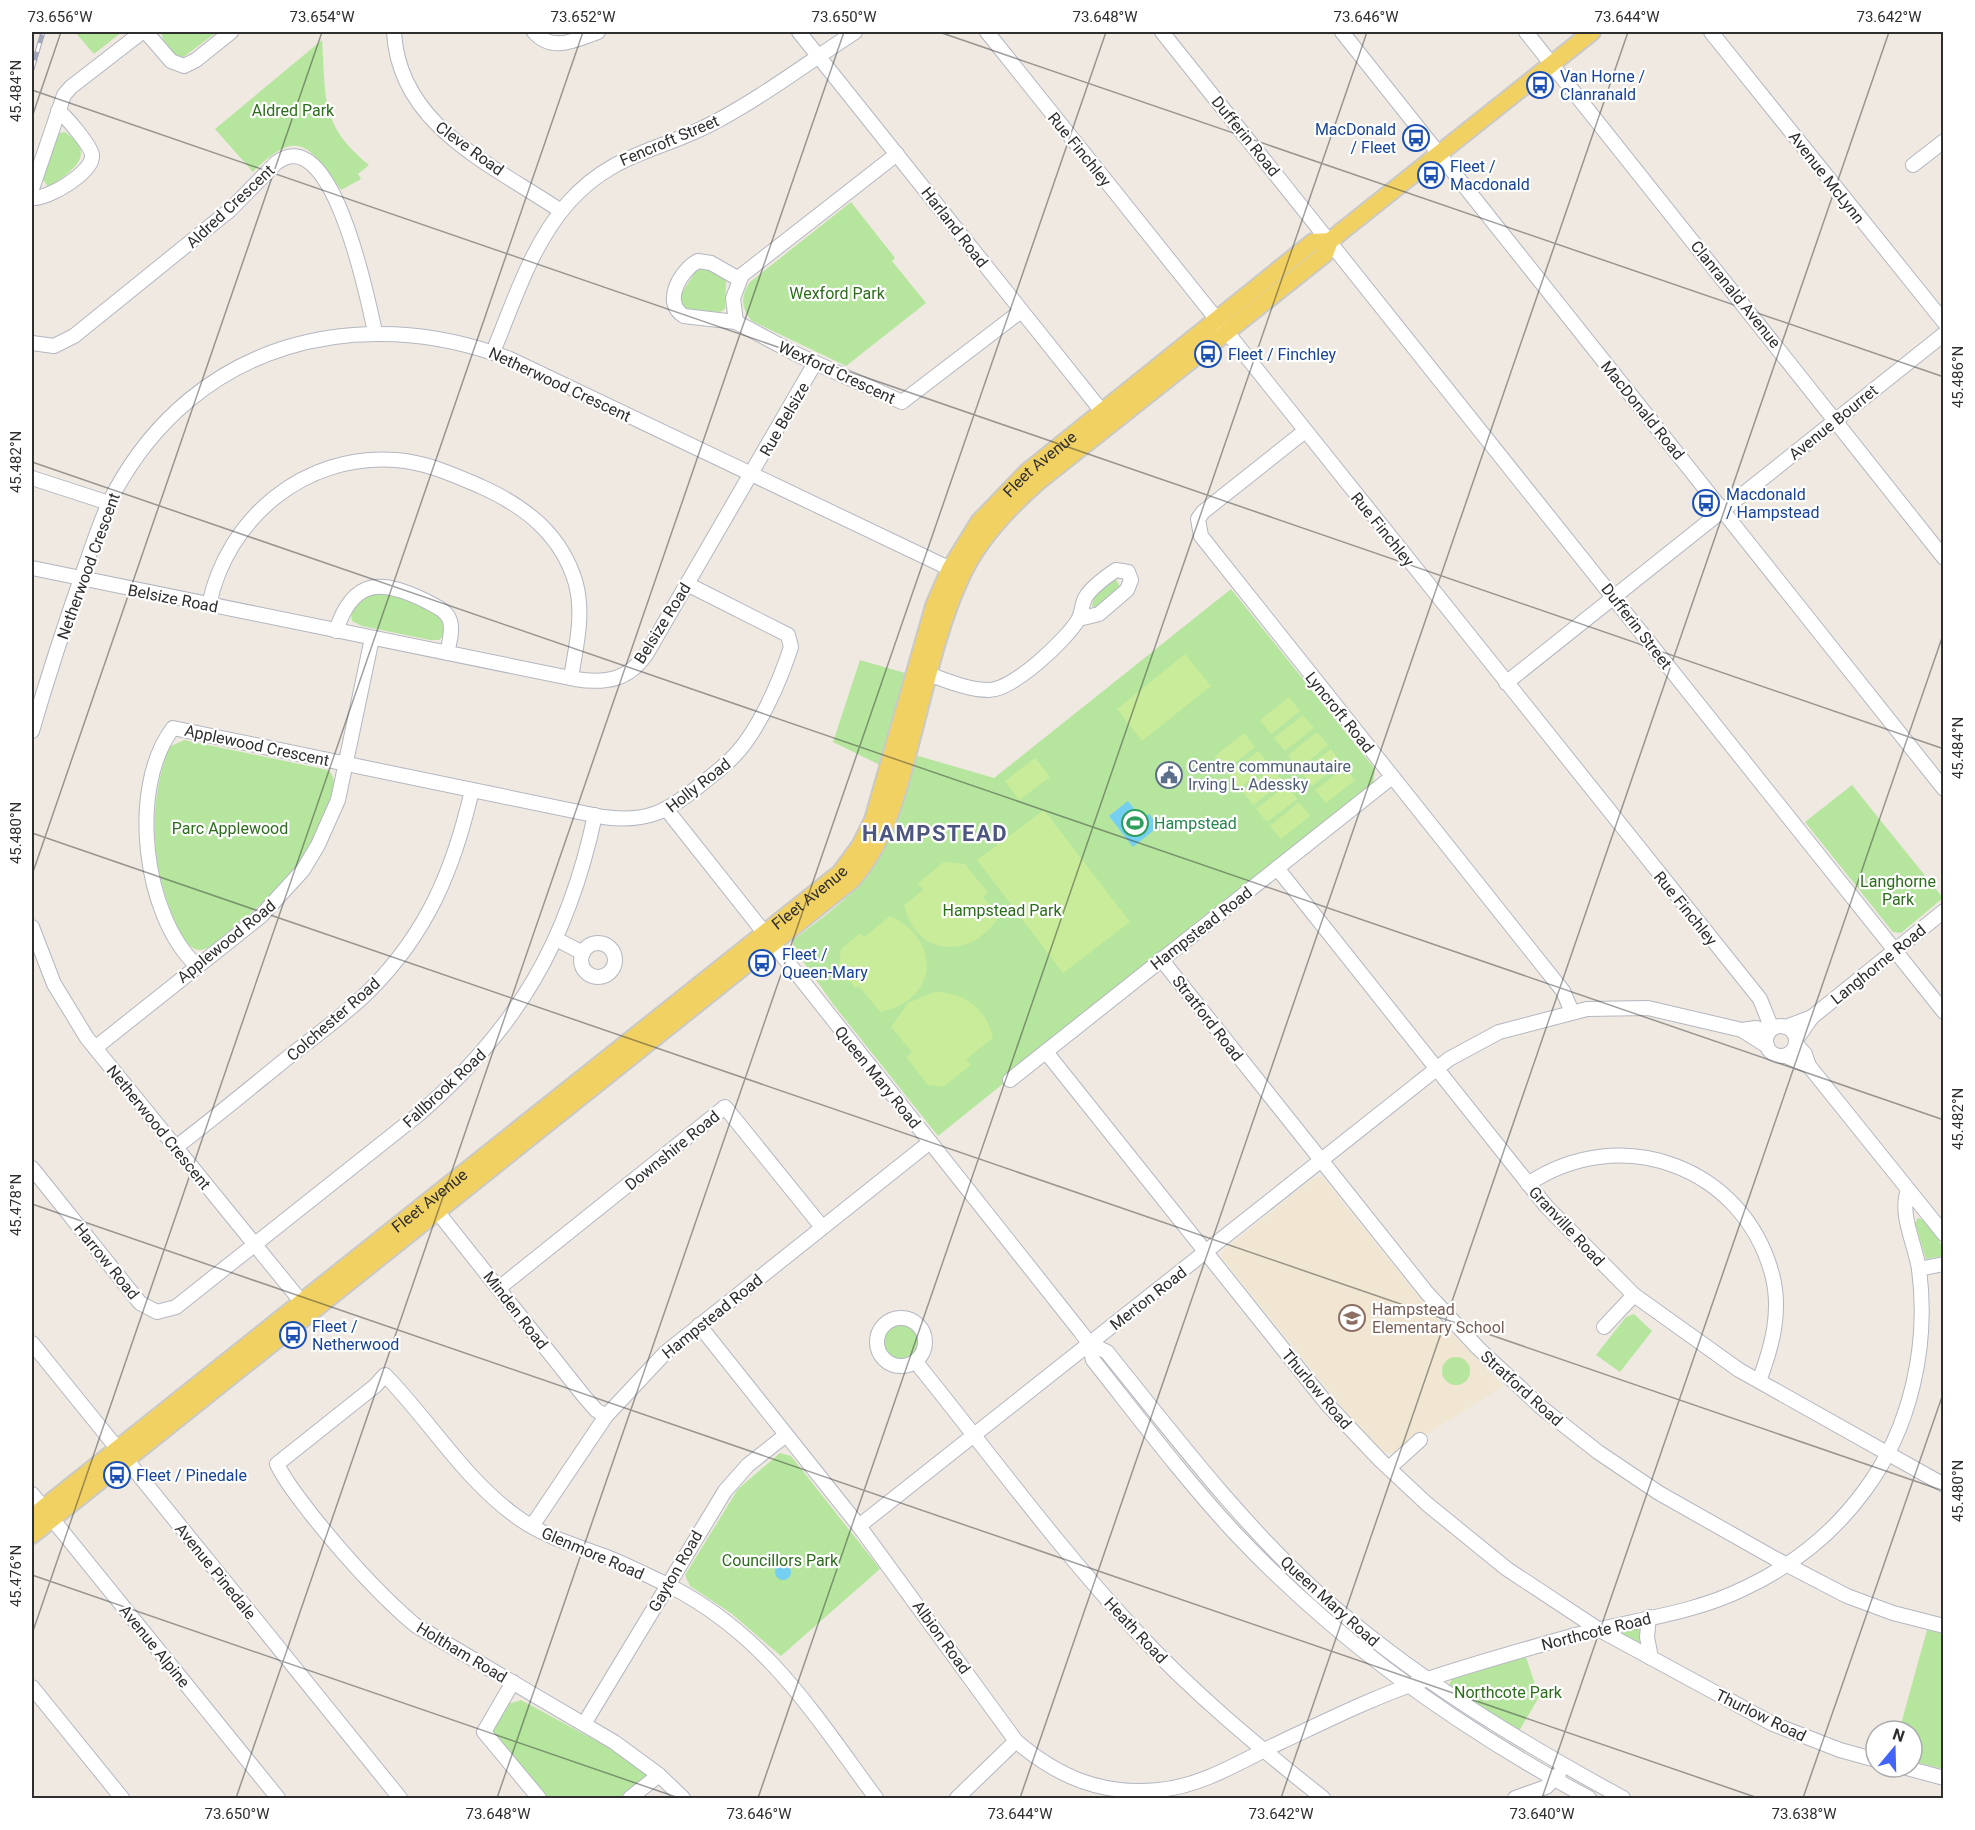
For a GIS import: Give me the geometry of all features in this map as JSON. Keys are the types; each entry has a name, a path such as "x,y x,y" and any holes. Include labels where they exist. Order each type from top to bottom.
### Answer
{"main road":[{"name":"Fleet Avenue","path":"32,1535 42,1514 122,1455 305,1307 769,940 852,880 875,848 890,817 923,672 956,572 986,536 1016,502 1107,418 1222,326 1325,254 1330,240 1592,32"}],"street":[{"path":"32,189 58,111 71,87 144,32 171,62 184,66 196,60 231,32"},
{"name":"Cleve Road","path":"394,32 398,64 406,84 430,119 451,138 561,211"},
{"path":"534,32 548,43 558,45 598,32"},
{"name":"Harland Road","path":"799,32 1107,418"},
{"name":"Fencroft Street","path":"492,352 536,250 561,211 605,169 627,157 709,125 855,32"},
{"name":"Rue Finchley","path":"987,32 1760,999 1771,1030"},
{"name":"Dufferin Road","path":"1162,32 1330,240"},
{"name":"MacDonald Road","path":"1342,32 1944,789"},
{"name":"Clanranald Avenue","path":"1526,32 1944,558"},
{"name":"Avenue McLynn","path":"1711,32 1944,322"},
{"path":"32,198 51,196 91,162 90,148 58,111"},
{"path":"1913,165 1944,141"},
{"path":"736,322 733,298 739,279 897,154"},
{"name":"Aldred Crescent","path":"32,343 54,346 74,336 198,237 230,210 276,163 290,155 301,156 309,163 332,193 345,220 362,270 375,332"},
{"name":"Dufferin Street","path":"1330,240 1944,1012"},
{"name":"Wexford Crescent","path":"739,279 711,263 698,261 684,277 673,294 672,301 678,312 684,316 736,322 815,363 902,402 1021,311"},
{"name":"Netherwood Crescent","path":"32,731 81,579 109,503 135,458 161,426 186,402 220,377 263,356 307,341 334,335 375,332 435,337 492,352 956,572"},
{"name":"Avenue Bourret","path":"1723,510 1944,334"},
{"name":"Rue Belsize","path":"752,474 815,363"},
{"name":"Lyncroft Road","path":"1305,431 1203,512 1198,519 1198,528 1205,542 1563,991 1572,1012"},
{"path":"209,605 218,574 235,541 256,512 278,493 308,477 347,463 380,459 417,463 494,492 521,507 552,535 571,570 580,609 578,644 571,678"},
{"name":"Belsize Road","path":"32,568 571,678 607,682 633,670 647,653 752,474"},
{"path":"32,478 109,503"},
{"path":"1506,683 1723,510"},
{"name":"Holly Road","path":"346,764 595,815 630,819 667,810 720,769 744,744 764,708 791,647 788,634 687,584"},
{"path":"336,631 341,614 349,600 366,589 388,587 411,594 442,609 448,615 451,630 447,653"},
{"path":"923,672 978,688 999,689 1009,684 1060,642 1079,619"},
{"name":"Applewood Road","path":"95,1048 261,916 303,870 330,821 338,800 372,638"},
{"name":"Applewood Crescent","path":"197,966 176,941 159,902 150,869 147,805 156,761 165,738 173,728 346,764"},
{"name":"Hampstead Road","path":"1010,1080 1392,777"},
{"name":"Colchester Road","path":"176,1147 354,1005 401,954 428,912 448,873 459,844 472,790"},
{"name":"Queen Mary Road","path":"667,810 1089,1343 1107,1352 1214,1485 1254,1530 1334,1607 1426,1680 1564,1766 1623,1798"},
{"name":"Fallbrook Road","path":"254,1245 419,1114 456,1081 505,1025 542,969 556,939 582,870 595,815"},
{"name":"Granville Road","path":"1277,868 1528,1184 1578,1240 1634,1295 1708,1350 1944,1485"},
{"name":"Langhorne Road","path":"1786,1027 1812,1017 1944,911"},
{"name":"Netherwood Crescent","path":"32,927 54,984 74,1019 305,1307"},
{"path":"556,939 583,952"},
{"name":"Stratford Road","path":"1161,959 1449,1318 1542,1408 1598,1452 1659,1493 1788,1565 1847,1596 1944,1626"},
{"name":"Merton Road","path":"860,1526 1437,1069 1499,1032 1572,1012 1620,1007 1648,1008 1682,1014 1742,1030"},
{"name":"Langhorne Road","path":"1796,1042 1812,1017"},
{"path":"1742,1030 1756,1028 1771,1030 1786,1027 1793,1032 1809,1066 1944,1234"},
{"path":"1742,1030 1767,1046 1776,1056 1786,1056 1809,1066"},
{"path":"1767,1046 1771,1030"},
{"path":"1786,1056 1796,1042"},
{"name":"Thurlow Road","path":"1046,1052 1327,1404 1427,1504 1499,1563 1598,1629 1773,1724 1840,1750 1864,1757"},
{"name":"Downshire Road","path":"499,1288 725,1107 822,1227"},
{"name":"Hampstead Road","path":"532,1526 606,1416 665,1353 930,1142"},
{"path":"1528,1184 1571,1161 1630,1155 1674,1165 1721,1193 1752,1229 1772,1276 1775,1328 1759,1381"},
{"name":"Harrow Road","path":"32,1168 140,1303 151,1310 163,1312 176,1307 254,1245"},
{"name":"Northcote Road","path":"1263,1751 1408,1686 1598,1629 1726,1597 1800,1558 1847,1512 1867,1488 1887,1453 1911,1395 1918,1361 1921,1320 1919,1269 1904,1202 1908,1190"},
{"name":"Minden Road","path":"434,1207 583,1395 596,1410 606,1416"},
{"path":"1919,1269 1944,1264"},
{"path":"1604,1327 1634,1295"},
{"name":"Albion Road","path":"699,1326 860,1526 1016,1741 1045,1764 1078,1781 1107,1789 1144,1792 1180,1787 1198,1781 1263,1751"},
{"name":"Avenue Pinedale","path":"32,1343 400,1798"},
{"name":"Queen Mary Road","path":"1089,1343 1093,1360 1174,1462 1242,1540 1328,1623 1408,1686 1481,1736 1589,1798"},
{"name":"Heath Road","path":"915,1361 1094,1584 1134,1630 1208,1703 1263,1751 1323,1798"},
{"name":"Glenmore Road","path":"277,1464 375,1386 385,1375 468,1474 505,1508 532,1526 667,1585 733,1626 774,1662 829,1731 876,1798"},
{"name":"Gayton Road","path":"584,1724 725,1491 748,1466 786,1435"},
{"path":"1389,1468 1420,1440"},
{"name":"Holtham Road","path":"277,1464 289,1484 324,1530 382,1596 416,1625 584,1724 659,1775 683,1798"},
{"name":"Avenue Alpine","path":"32,1494 42,1514 279,1798"},
{"path":"1242,1540 1254,1530"},
{"path":"1649,1617 1647,1637 1651,1658"},
{"path":"513,1682 484,1732 539,1798"},
{"path":"32,1687 122,1798"},
{"path":"957,1798 1016,1741"},
{"path":"1515,1798 1546,1786 1555,1780 1564,1766"},
{"path":"1924,1773 1944,1778"},
{"path":"630,1798 659,1775"}],"shaded area":[{"name":"Hampstead Elementary School","path":"1315,1177 1322,1177 1429,1310 1503,1386 1427,1434 1416,1434 1393,1453 1383,1452 1349,1416 1222,1258 1224,1250"}],"green space":[{"path":"75,32 122,32 94,54"},
{"path":"162,32 217,32 182,58 168,48 163,40"},
{"name":"Aldred Park","path":"322,40 324,79 329,110 342,137 369,165 358,174 361,179 341,190 320,162 302,147 293,146 282,149 253,172 215,129"},
{"path":"65,132 75,140 81,155 68,174 48,187 42,178 56,137 59,133"},
{"name":"Wexford Park","path":"851,202 895,258 892,261 926,303 846,366 752,321 744,307 743,297 750,282"},
{"path":"707,268 726,281 725,309 720,312 684,310 678,299 697,269"},
{"path":"1116,580 1121,588 1096,608 1092,606 1094,598 1101,590"},
{"name":"Hampstead Park","path":"1231,589 1375,769 1373,783 1007,1075 1009,1079 938,1136 833,1004 793,947 793,940 843,901 869,872 894,824 915,755 994,778"},
{"path":"379,593 405,599 430,610 444,622 443,636 439,640 430,640 362,626 352,621 351,610 366,596"},
{"path":"1185,654 1211,686 1142,741 1117,709"},
{"path":"860,660 905,673 880,765 833,742"},
{"path":"1289,697 1300,711 1271,734 1260,720"},
{"path":"1303,715 1314,728 1285,751 1274,738"},
{"path":"1317,732 1328,745 1299,769 1288,755"},
{"path":"1244,733 1255,747 1226,770 1215,756"},
{"name":"Parc Applewood","path":"184,740 328,770 334,781 332,794 320,826 296,867 281,885 246,917 208,948 200,950 188,944 175,921 161,878 155,834 155,813 162,769 169,747"},
{"path":"1331,749 1341,763 1312,786 1301,772"},
{"path":"1258,751 1269,764 1240,788 1229,774"},
{"path":"1035,758 1050,777 1019,800 1005,781"},
{"path":"1345,767 1355,780 1326,803 1315,790"},
{"path":"1272,768 1283,782 1253,805 1242,791"},
{"path":"1286,785 1297,799 1267,822 1256,809"},
{"name":"Langhorne Park","path":"1852,785 1943,898 1901,933 1893,932 1805,822"},
{"path":"1299,802 1310,816 1281,839 1270,826"},
{"path":"1044,810 1130,922 1063,973 977,860"},
{"path":"944,862 965,864 988,893 983,897 999,916 988,930 975,940 961,946 946,947 932,943 920,935 910,922 904,905 923,890 918,883"},
{"path":"890,916 907,927 919,940 925,954 927,969 923,983 913,996 899,1006 880,1012 859,986 855,988 839,967 841,949 861,933 864,937"},
{"path":"934,992 955,995 972,1004 985,1018 993,1038 966,1059 971,1065 943,1087 928,1085 906,1057 912,1052 891,1027 908,1003"},
{"path":"1918,1218 1927,1223 1935,1233 1943,1256 1926,1259 1915,1223"},
{"path":"1634,1314 1652,1331 1620,1372 1596,1355 1626,1317"},
{"path":"900,1323 913,1328 918,1341 913,1354 900,1359 887,1354 882,1341 887,1328"},
{"path":"1456,1357 1466,1361 1470,1371 1466,1381 1456,1385 1446,1381 1442,1371 1446,1361"},
{"name":"Councillors Park","path":"780,1453 791,1456 880,1569 781,1656 732,1614 690,1586 685,1575 738,1489"},
{"path":"1638,1627 1642,1630 1640,1643 1622,1635 1624,1630"},
{"path":"1927,1630 1943,1634 1943,1769 1924,1764 1924,1719 1902,1719"},
{"name":"Northcote Park","path":"1526,1657 1539,1697 1519,1731 1448,1686 1452,1679"},
{"path":"521,1700 659,1775 630,1798 539,1798 484,1732 508,1704"}],"water":[{"name":"Hampstead","path":"1128,801 1142,819 1149,814 1159,826 1133,847 1109,816"},
{"path":"783,1564 789,1566 791,1572 789,1578 783,1580 777,1578 775,1572 777,1566"}],"railway":[{"path":"32,69 43,32"}],"place":[{"name":"Van Horne / Clanranald","path":"1540,85"},
{"name":"MacDonald / Fleet","path":"1416,138"},
{"name":"Fleet / Macdonald","path":"1431,175"},
{"name":"Fleet / Finchley","path":"1208,354"},
{"name":"Macdonald / Hampstead","path":"1706,503"},
{"name":"Centre communautaire Irving L. Adessky","path":"1169,775"},
{"name":"Hampstead","path":"1135,823"},
{"name":"Fleet / Queen-Mary","path":"762,963"},
{"name":"Hampstead Elementary School","path":"1352,1318"},
{"name":"Fleet / Netherwood","path":"293,1335"},
{"name":"Fleet / Pinedale","path":"117,1475"}],"district":[{"name":"HAMPSTEAD","path":"935,833"}]}
